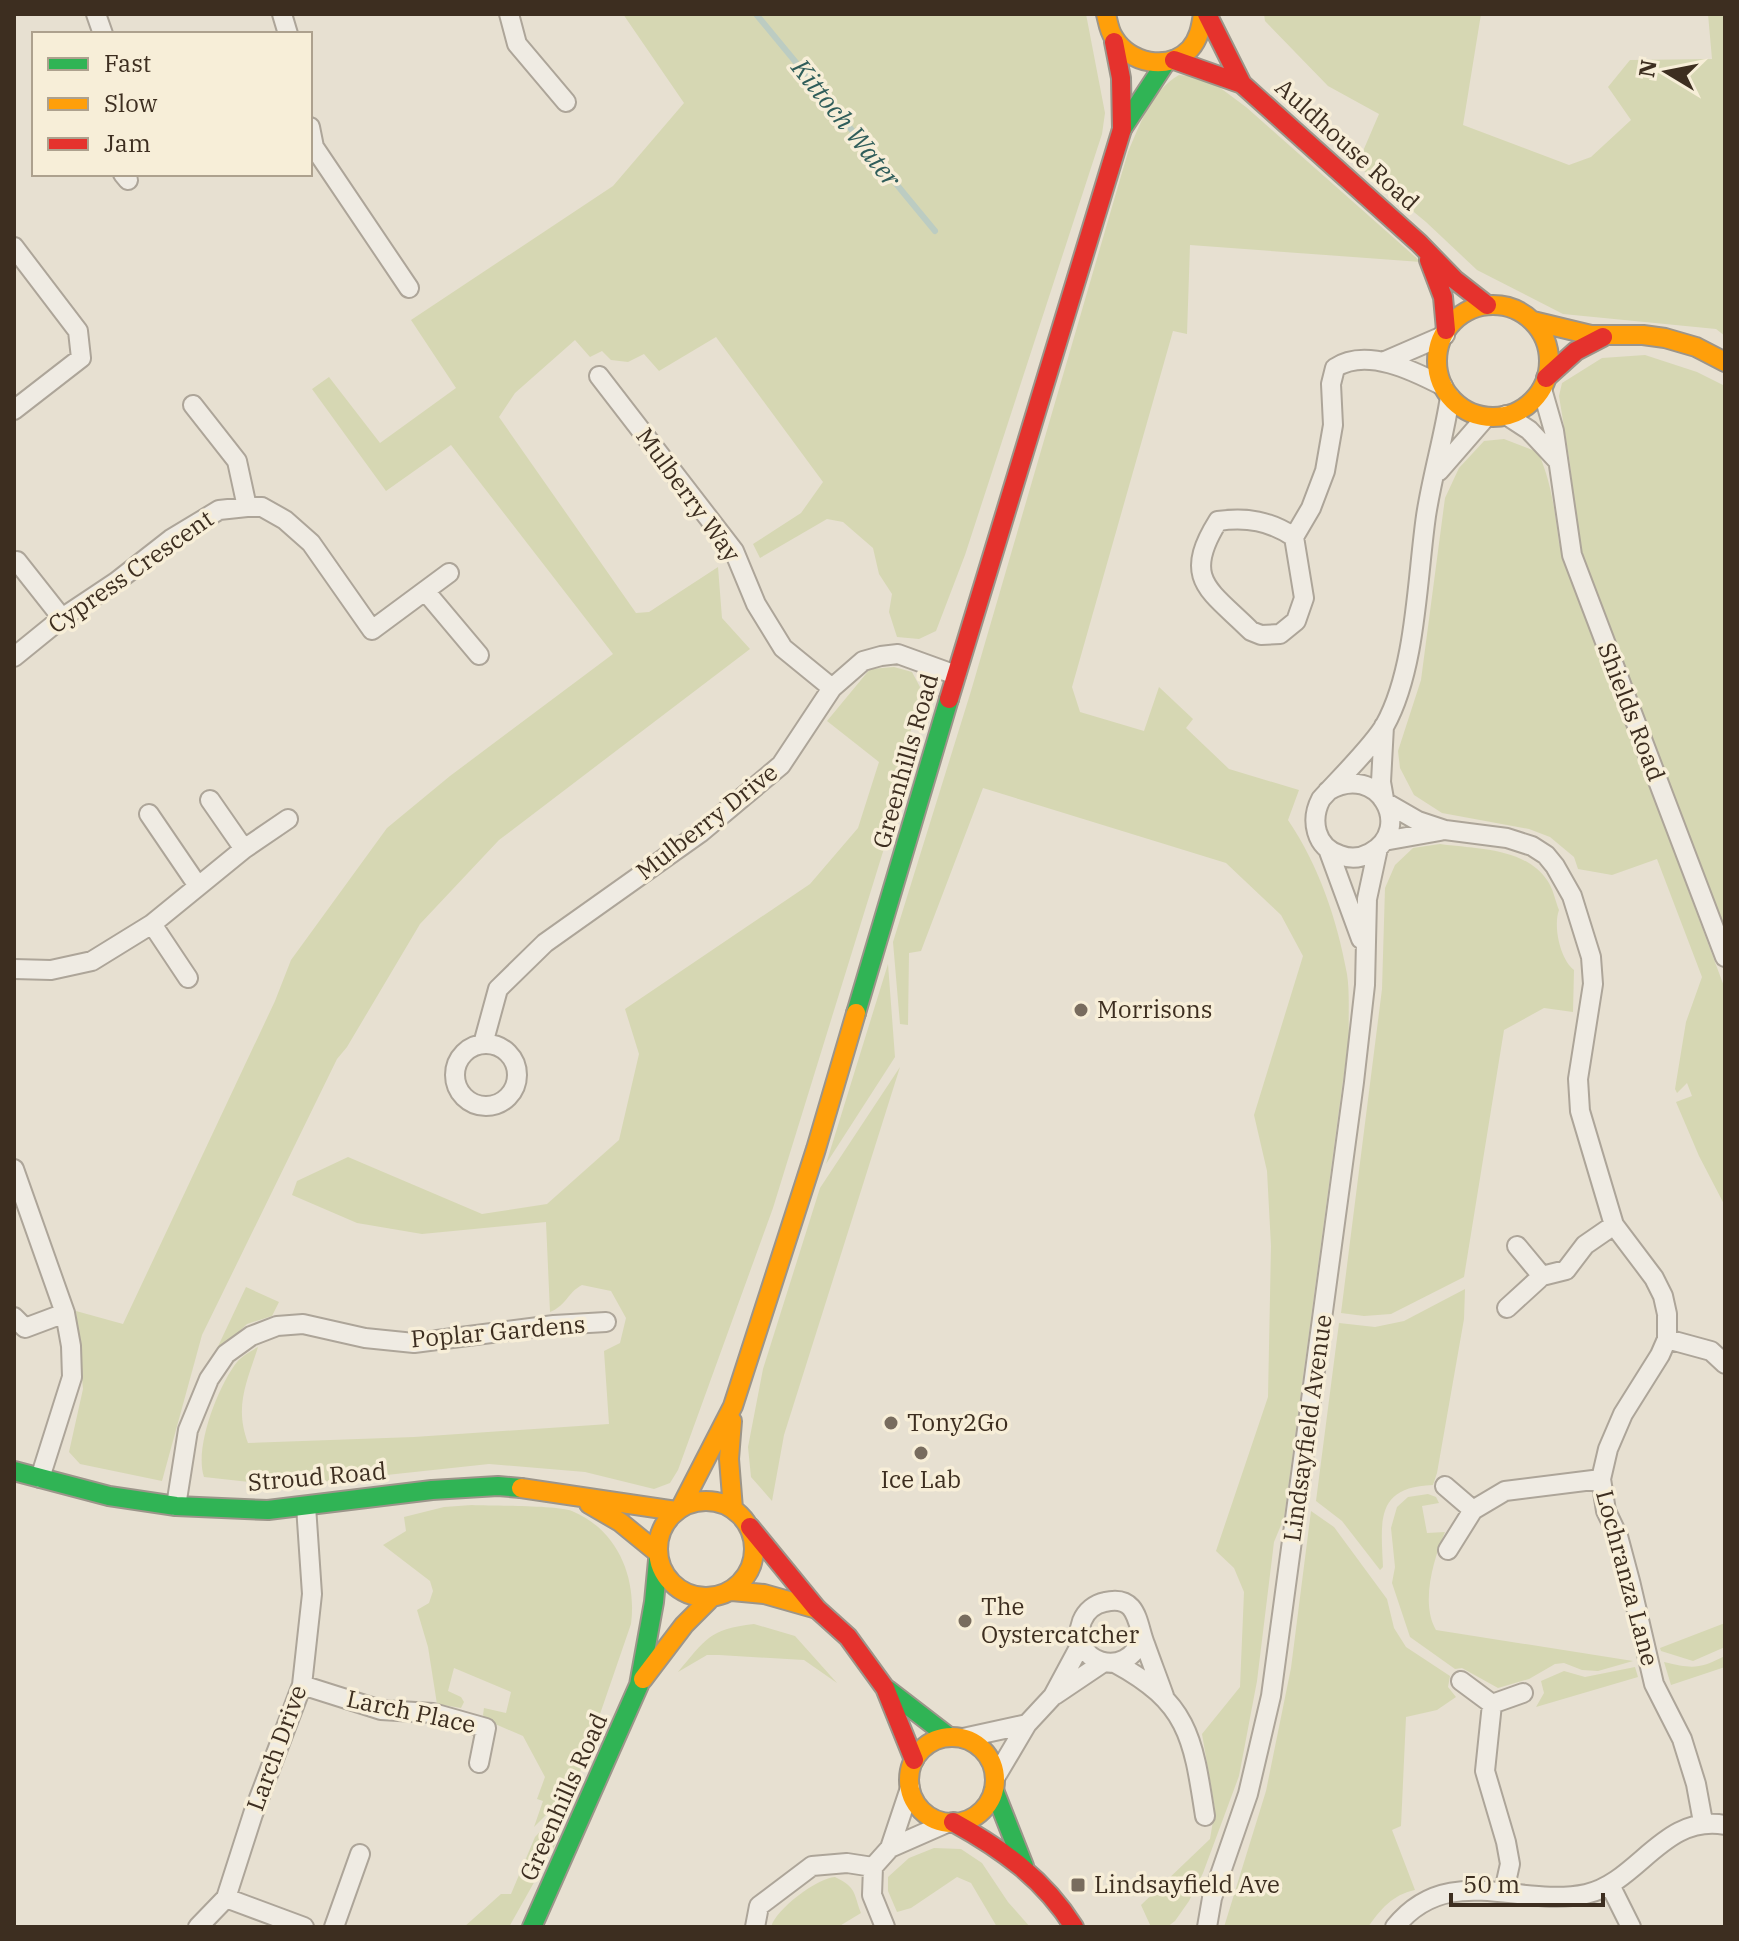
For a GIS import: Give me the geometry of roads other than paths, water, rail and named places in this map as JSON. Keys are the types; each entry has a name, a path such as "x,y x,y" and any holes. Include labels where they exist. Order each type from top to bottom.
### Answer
{"street":[{"path":"509,14 517,44 566,102"},
{"name":"Greenhills Road","path":"679,1509 733,1406 816,1149 956,675 1104,196 1122,129 1121,78 1106,14"},
{"name":"Greenhills Road","path":"1122,129 1170,61 1188,51 1198,37 1205,14"},
{"name":"Auldhouse Road","path":"1205,14 1242,84 1419,243 1455,280 1487,305"},
{"name":"Auldhouse Road","path":"1114,42 1126,54 1141,62 1170,61 1242,84"},
{"path":"312,137 314,147 409,288"},
{"name":"Auldhouse Road","path":"1419,243 1443,297 1446,332"},
{"path":"14,247 78,331 81,358 14,410"},
{"path":"1447,391 1437,360 1446,332 1457,318 1487,305 1512,308 1533,321 1569,333 1672,339 1696,346 1725,362"},
{"path":"1533,321 1543,335 1549,353 1544,383"},
{"path":"1294,537 1277,526 1242,518 1218,521 1207,539 1199,566 1206,586 1251,631 1261,635 1280,634 1296,621 1304,598 1294,537 1311,508 1325,471 1333,425 1331,384 1335,368 1343,363 1385,361 1446,332"},
{"path":"1385,361 1447,391 1471,412 1486,417 1506,415 1530,404 1544,383 1576,351 1603,337"},
{"name":"Mulberry Way","path":"599,376 734,551 756,604 783,648 832,688"},
{"name":"Shields Road","path":"1544,383 1572,555 1725,957"},
{"name":"Lindsayfield Avenue","path":"1364,950 1328,849 1316,831 1316,809 1384,726 1396,697 1409,652 1426,513 1435,477 1447,391"},
{"path":"193,405 237,461 247,507"},
{"path":"1506,415 1529,430 1558,461"},
{"name":"Lindsayfield Avenue","path":"1435,477 1486,417"},
{"name":"Cypress Crescent","path":"14,657 171,539 219,510 262,507 285,520 311,543 372,630 449,573"},
{"path":"14,564 17,561 62,618"},
{"path":"426,592 479,655"},
{"name":"Mulberry Drive","path":"483,1044 498,989 545,943 700,833 781,765 832,688 863,661 898,654 956,675"},
{"name":"Lindsayfield Avenue","path":"1207,1927 1212,1898 1248,1794 1271,1696 1354,1082 1365,985 1367,899 1381,845 1390,824 1381,782 1384,726"},
{"path":"1328,791 1337,785 1358,782 1418,821 1445,830 1507,838 1532,846 1555,866 1572,896 1591,957 1593,984 1578,1079 1580,1111 1614,1225 1654,1278 1663,1296 1667,1339 1711,1351 1725,1364"},
{"path":"210,800 244,849"},
{"path":"149,814 198,886"},
{"path":"14,969 49,970 92,961 152,924 244,849 288,819"},
{"path":"1328,849 1348,858 1358,857 1381,845 1445,830"},
{"path":"152,924 188,978"},
{"path":"14,1169 65,1313 71,1346 72,1377 40,1478"},
{"path":"1507,1308 1542,1276 1566,1270 1585,1245 1614,1225"},
{"path":"1517,1246 1542,1276"},
{"path":"14,1317 25,1328 65,1313"},
{"name":"Poplar Gardens","path":"176,1506 188,1430 209,1379 226,1354 251,1336 277,1326 303,1324 365,1338 414,1343 554,1325 606,1322"},
{"name":"Lochranza Lane","path":"1667,1339 1623,1414 1608,1449 1601,1479 1606,1511 1618,1536 1654,1684 1682,1739 1696,1784 1703,1822"},
{"name":"Greenhills Road","path":"733,1406 729,1459 733,1509"},
{"name":"Stroud Road","path":"14,1471 109,1496 176,1506 268,1510 432,1490 498,1486 679,1509"},
{"path":"1448,1550 1473,1510 1505,1491 1601,1479"},
{"path":"1445,1486 1473,1510"},
{"name":"Stroud Road","path":"580,1498 620,1522 658,1556"},
{"path":"817,1609 764,1594 732,1591 712,1597 686,1594 673,1586 664,1574 658,1556 661,1531 679,1509 697,1501 714,1501 733,1509 817,1609 848,1637 885,1688 914,1760"},
{"name":"Larch Drive","path":"198,1927 226,1898 253,1814 302,1685 312,1594 306,1506"},
{"path":"732,1591 744,1580 752,1566 753,1538 748,1525"},
{"name":"Greenhills Road","path":"639,1685 654,1602 658,1556"},
{"name":"Greenhills Road","path":"532,1927 639,1685 684,1625 712,1597"},
{"path":"1164,1696 1142,1637 1138,1617 1132,1609 1113,1601 1094,1606 1086,1613 1080,1632 1082,1642 1090,1655 1143,1678 1164,1696 1183,1723 1193,1746 1205,1816"},
{"path":"1053,1696 1110,1663 1133,1654 1142,1637"},
{"path":"890,1848 950,1822 971,1818 981,1811 1027,1724 1053,1696 1082,1642"},
{"path":"1461,1681 1492,1704"},
{"name":"Larch Place","path":"302,1685 381,1710 433,1713 486,1728 479,1763"},
{"path":"885,1688 956,1738 976,1745 987,1755 994,1784 1024,1866"},
{"path":"1492,1704 1523,1693"},
{"path":"1492,1704 1485,1771 1510,1864 1504,1891"},
{"path":"1027,1724 935,1741 923,1748 914,1760 909,1774 910,1788 915,1802 924,1813 981,1837 1024,1866 1075,1924"},
{"path":"885,1927 872,1895 873,1867 890,1848 910,1788"},
{"path":"1395,1927 1406,1914 1425,1901 1447,1893 1471,1889 1557,1897 1588,1893 1610,1885 1646,1853 1676,1834 1703,1822 1725,1825"},
{"path":"334,1927 360,1854"},
{"path":"755,1927 759,1906 812,1866 847,1863 873,1867"},
{"path":"1610,1885 1631,1927"},
{"path":"226,1898 304,1927"},
{"name":"Lindsayfield Avenue","path":"1192,1927 1212,1898"}],"waterway":[{"name":"Kittoch Water","path":"756,14 935,231"}],"place":[{"name":"Morrisons","path":"1081,1010"},
{"name":"Tony2Go","path":"891,1423"},
{"name":"Ice Lab","path":"921,1453"},
{"name":"The Oystercatcher","path":"965,1621"},
{"name":"Lindsayfield Ave","path":"1078,1885"}]}
